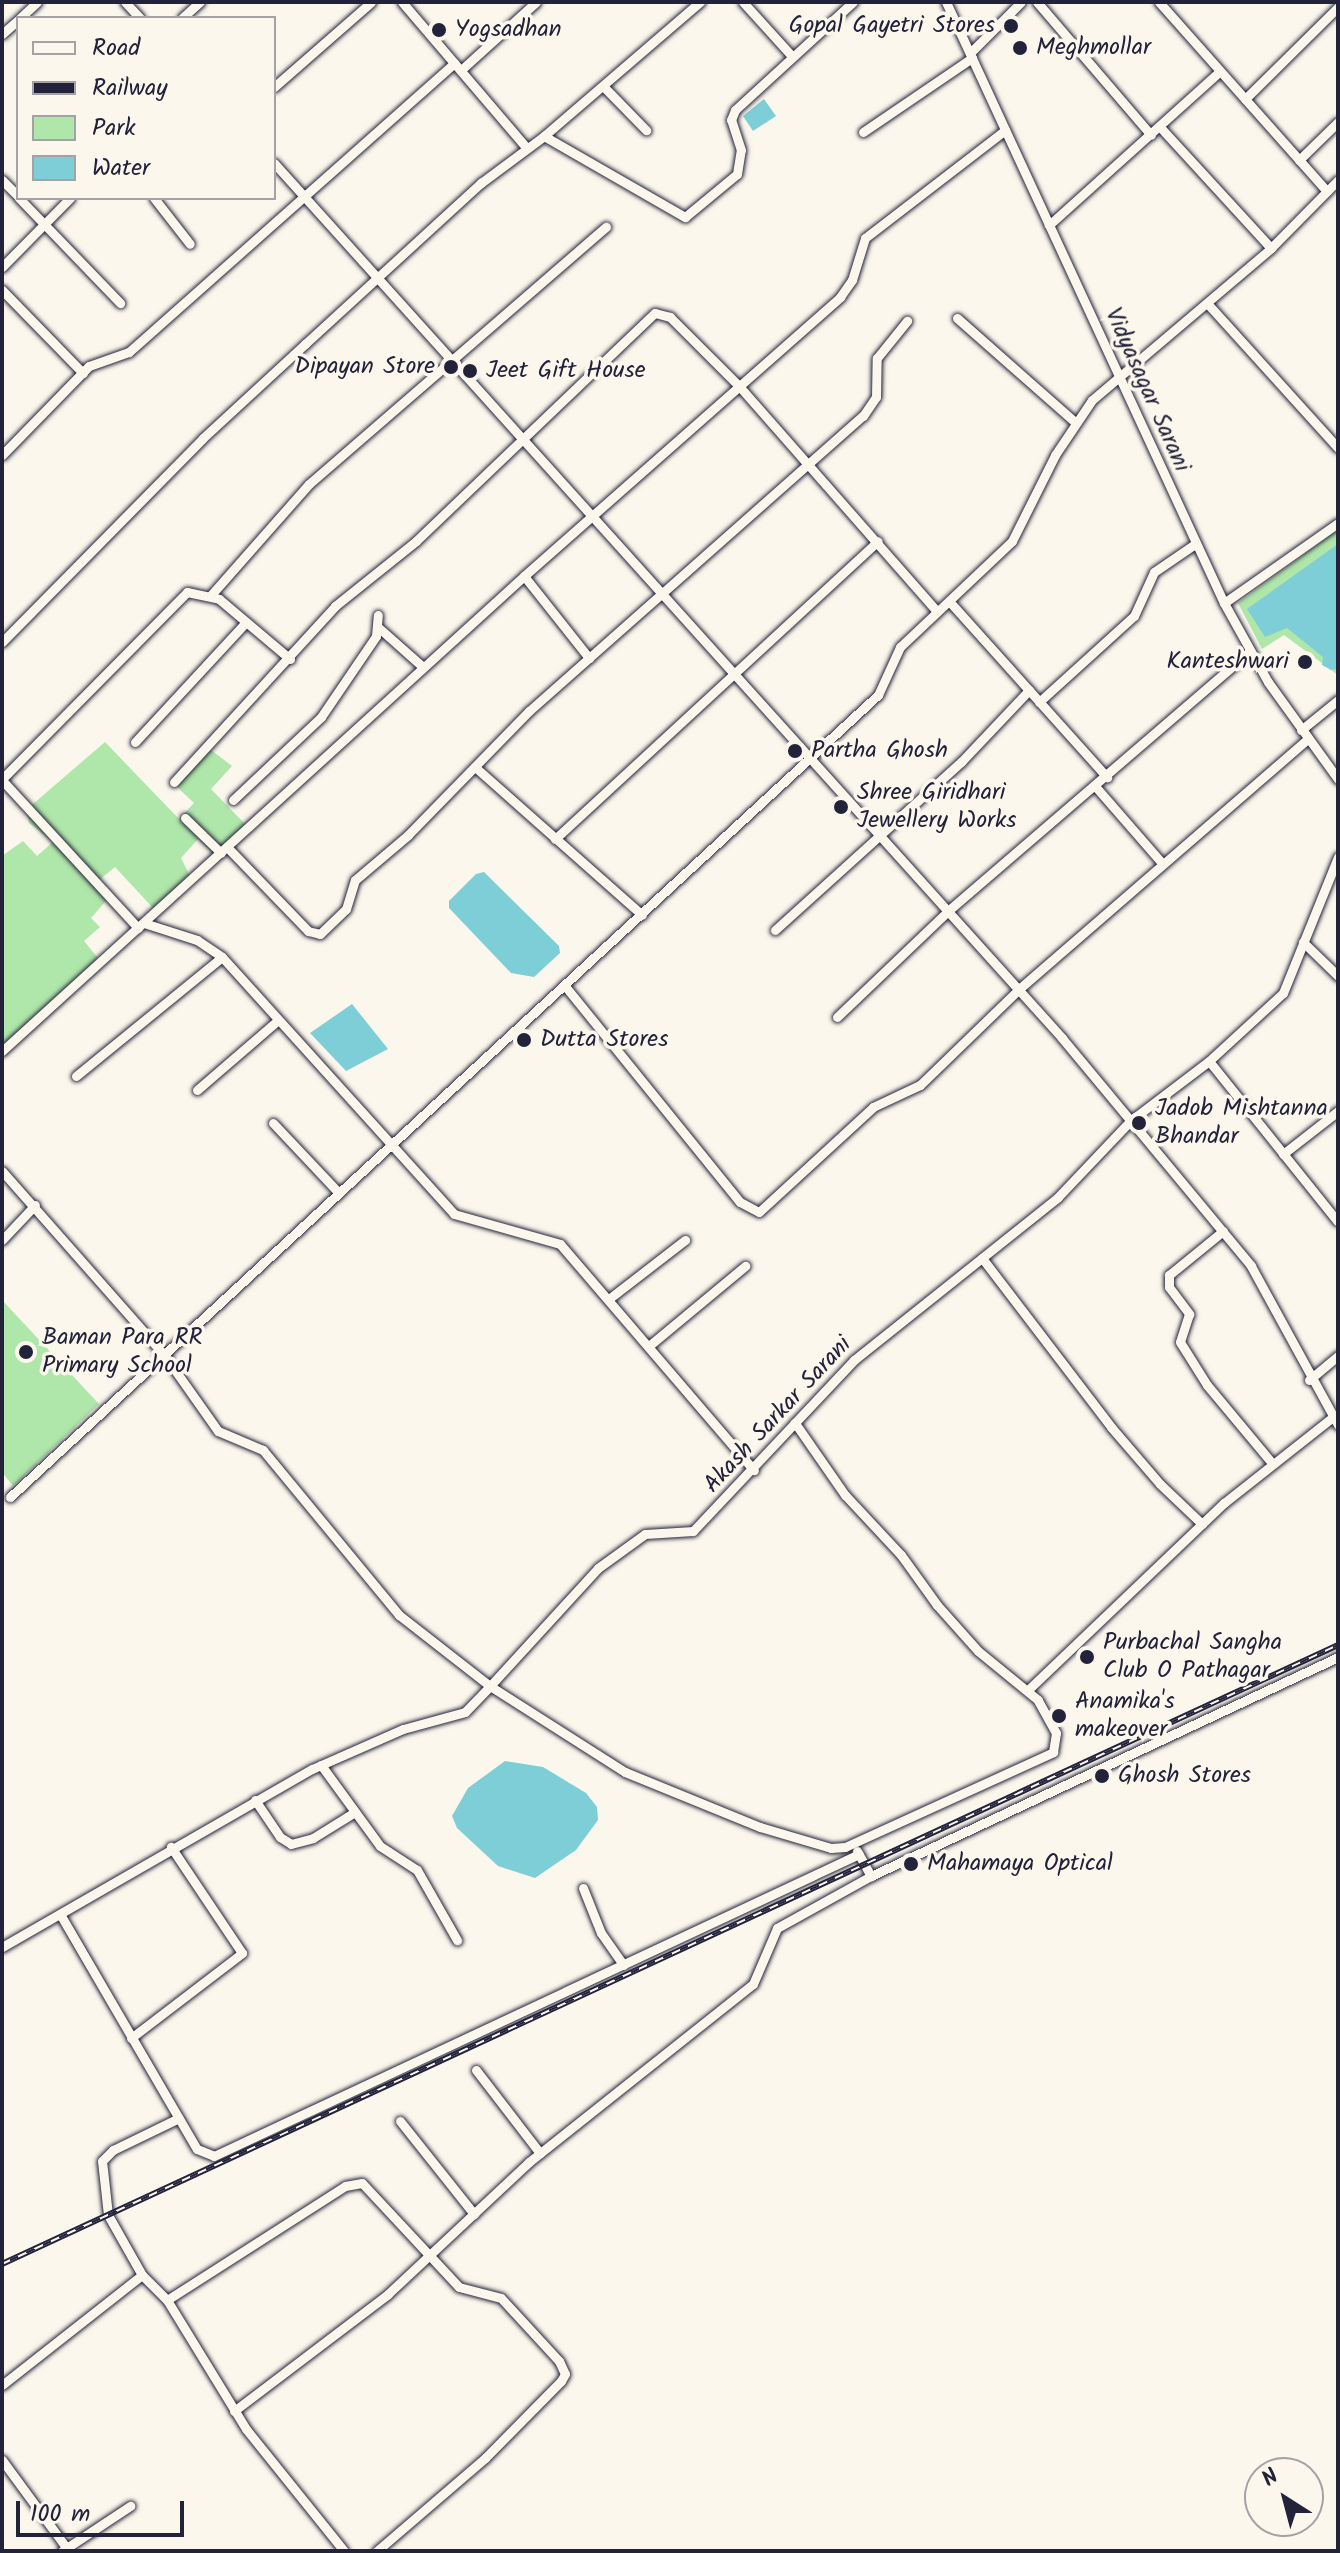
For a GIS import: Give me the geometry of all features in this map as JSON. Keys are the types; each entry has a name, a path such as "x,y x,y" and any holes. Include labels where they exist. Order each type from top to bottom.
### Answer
{"street":[{"path":"22,16 37,2"},
{"path":"184,16 200,2"},
{"path":"276,85 371,2"},
{"path":"402,2 526,147"},
{"path":"4,449 83,373 99,360 129,352 457,66 536,2"},
{"path":"2,642 203,438 377,278 526,147 544,136 700,2"},
{"path":"743,2 790,54"},
{"path":"544,136 685,217 737,174 741,150 732,115 790,54 853,2"},
{"name":"Vidyasagar Sarani","path":"946,2 1235,625 1301,730 1338,779"},
{"path":"863,132 971,56 1021,2"},
{"path":"1037,2 1151,135"},
{"path":"1159,2 1327,191"},
{"path":"1245,99 1338,7"},
{"path":"1049,225 1220,71"},
{"path":"603,86 646,130"},
{"path":"1299,160 1338,122"},
{"path":"1160,127 1271,248"},
{"path":"2,1051 423,667 847,289 865,238 1005,130"},
{"path":"276,165 594,513 1019,989 1223,1231 1258,1277 1309,1380 1335,1421 1272,1463 1202,1524 1028,1690"},
{"path":"10,1497 878,695 900,647 1012,541 1075,422 1118,374 1271,248 1338,180"},
{"path":"22,200 120,303"},
{"path":"2,267 68,200"},
{"path":"156,200 190,244"},
{"path":"211,595 309,484 449,357 606,227"},
{"path":"2,290 83,373"},
{"path":"1207,303 1337,445"},
{"path":"174,782 290,659 335,606 416,541 655,313 670,317 739,386 809,461 937,611"},
{"path":"957,318 1075,422"},
{"path":"185,818 224,850 308,931 320,934 346,909 355,880 589,658 872,404 877,358 907,321"},
{"path":"1224,603 1338,523"},
{"path":"555,839 733,671 878,541"},
{"path":"1039,702 1134,616 1154,572 1195,544"},
{"path":"524,576 589,658"},
{"path":"290,659 211,595 187,592 2,779 141,925 197,940 222,957 390,1147 454,1214 552,1239 610,1298 754,1470"},
{"path":"949,601 1107,777"},
{"path":"233,800 321,717 379,628 378,615"},
{"path":"135,742 246,622"},
{"path":"379,628 423,667"},
{"path":"837,1017 949,910 1107,777 1248,648"},
{"path":"775,930 882,836 1029,690"},
{"path":"1301,730 1338,700"},
{"path":"565,986 740,1202 759,1212 873,1107 920,1085 1019,989 1308,739"},
{"path":"475,767 642,915"},
{"path":"1095,786 1162,863"},
{"name":"Akash Sarkar Sarani","path":"2,1947 171,1847 321,1765 403,1729 456,1717 490,1686 537,1629 618,1551 645,1534 693,1531 754,1470 854,1360 1058,1197 1130,1121 1209,1061 1283,993 1338,857"},
{"path":"1303,942 1338,976"},
{"path":"76,1076 222,957"},
{"path":"197,1090 278,1020"},
{"path":"1209,1061 1337,1221"},
{"path":"1283,1154 1338,1111"},
{"path":"273,1123 339,1193"},
{"path":"2,1171 163,1353 218,1431 263,1450 399,1615 490,1686 625,1772 813,1845 853,1843 1053,1752 1056,1733 1028,1690 978,1651 937,1605 901,1555 845,1495 795,1423"},
{"path":"2,1240 35,1205"},
{"path":"1223,1231 1169,1275 1169,1287 1189,1314 1180,1342 1207,1385 1272,1463"},
{"path":"610,1298 685,1240"},
{"path":"982,1258 1111,1427 1160,1484 1202,1524"},
{"path":"650,1345 745,1266"},
{"path":"1309,1380 1338,1356"},
{"path":"234,2411 432,2255 540,2153 753,1984 777,1928 871,1876 1338,1657"},
{"path":"321,1765 380,1846 417,1870 457,1940"},
{"path":"255,1800 280,1837 291,1844 313,1838 355,1812"},
{"path":"853,1843 871,1876"},
{"path":"131,2038 242,1953 171,1847"},
{"path":"60,1914 197,2149 214,2156 859,1854"},
{"path":"583,1888 601,1933 623,1965"},
{"path":"476,2070 540,2153"},
{"path":"179,2118 113,2150 102,2161 108,2215 142,2275 167,2300 234,2411 340,2550"},
{"path":"400,2121 474,2214"},
{"path":"167,2300 355,2182 367,2187 459,2287 501,2298 559,2361 565,2374 485,2458 377,2551"},
{"path":"2,2385 128,2281 142,2275"},
{"path":"2,2460 64,2549 130,2506"}],"green space":[{"path":"1338,530 1338,675 1284,635 1262,649 1238,603"},
{"path":"105,742 179,819 194,803 176,786 211,750 232,766 211,789 246,825 214,854 198,839 181,858 191,878 153,908 115,867 98,881 111,895 91,918 100,927 84,941 98,958 2,1047 2,856 23,841 37,856 53,842 29,823 26,810"},
{"name":"Baman Para RR Primary School","path":"2,1300 99,1404 13,1486 2,1472"}],"water":[{"path":"764,99 776,116 753,131 743,116"},
{"path":"1338,544 1338,669 1331,670 1322,665 1323,657 1287,628 1265,637 1247,609"},
{"path":"484,872 559,946 560,953 534,977 511,973 449,908 449,901 476,874"},
{"path":"352,1004 388,1049 346,1071 310,1033"},
{"path":"505,1761 543,1767 586,1793 597,1807 598,1820 576,1850 535,1878 498,1866 457,1828 452,1816 468,1788"}],"railway":[{"path":"2,2264 1338,1645"}],"place":[{"name":"Gopal Gayetri Stores","path":"1011,26"},
{"name":"Yogsadhan","path":"439,30"},
{"name":"Meghmollar","path":"1020,48"},
{"name":"Dipayan Store","path":"451,367"},
{"name":"Jeet Gift House","path":"470,371"},
{"name":"Kanteshwari","path":"1305,662"},
{"name":"Partha Ghosh","path":"795,751"},
{"name":"Shree Giridhari Jewellery Works","path":"841,807"},
{"name":"Dutta Stores","path":"524,1040"},
{"name":"Jadob Mishtanna Bhandar","path":"1139,1123"},
{"name":"Baman Para RR Primary School","path":"26,1352"},
{"name":"Purbachal Sangha Club O Pathagar","path":"1087,1657"},
{"name":"Anamika's makeover","path":"1059,1716"},
{"name":"Ghosh Stores","path":"1102,1776"},
{"name":"Mahamaya Optical","path":"911,1864"}]}
